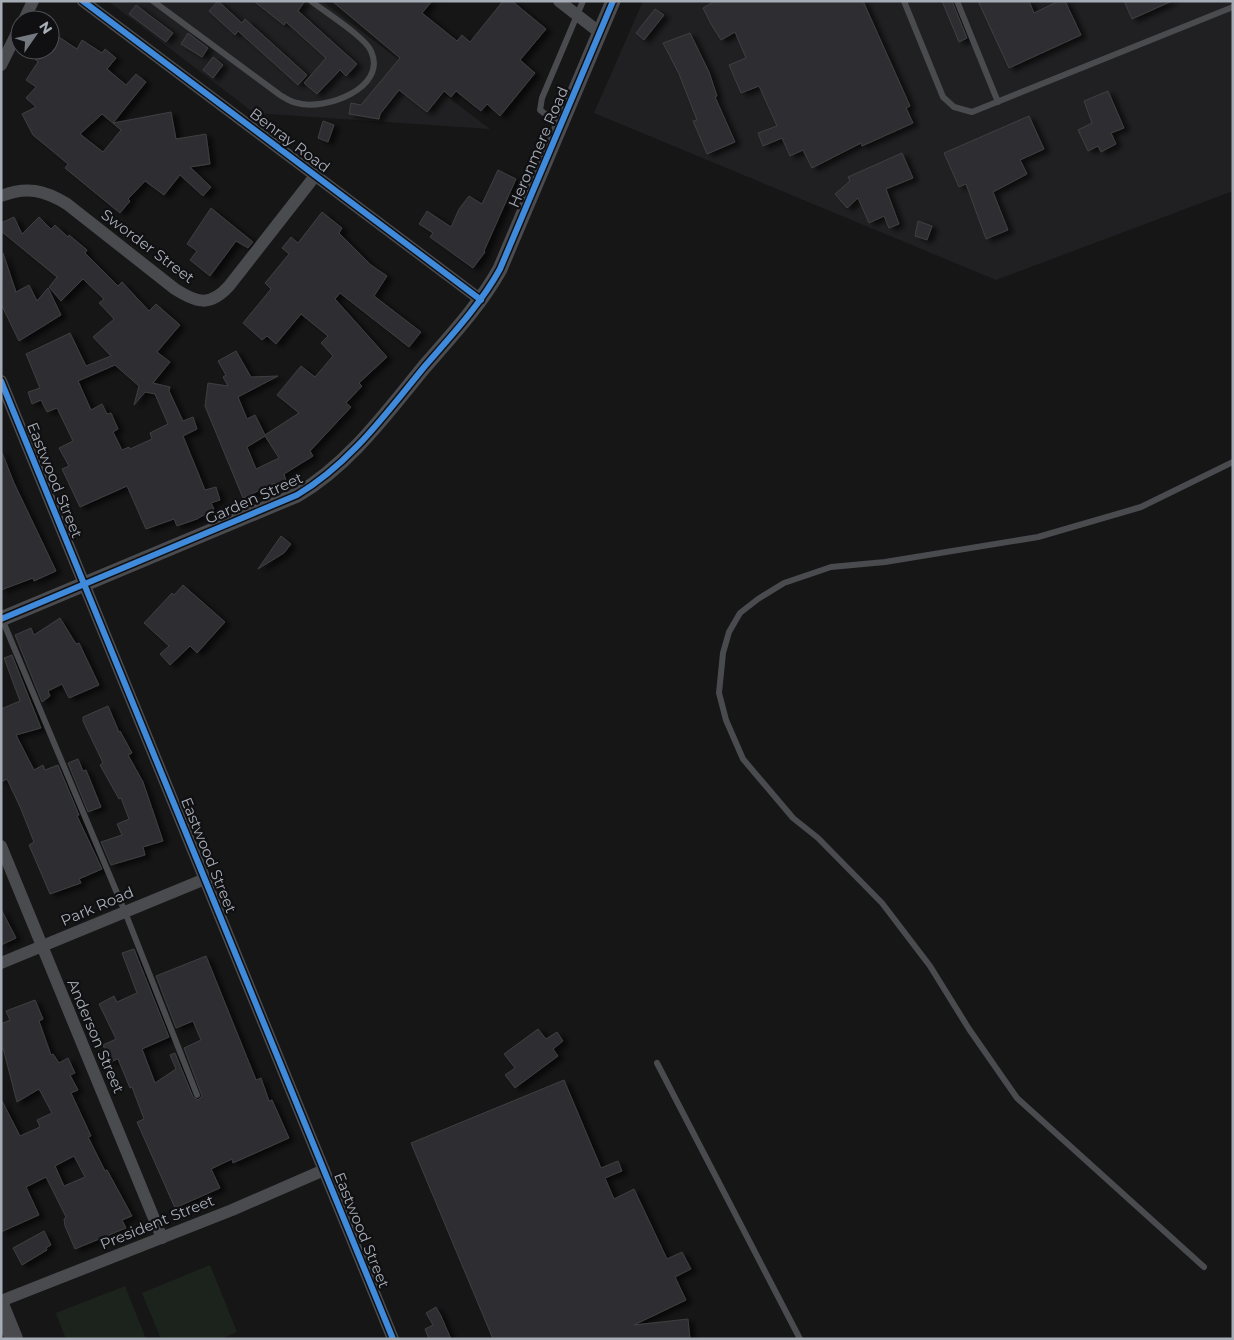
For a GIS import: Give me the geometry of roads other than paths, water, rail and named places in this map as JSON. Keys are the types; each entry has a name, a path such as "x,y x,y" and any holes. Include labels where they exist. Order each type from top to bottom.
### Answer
{"main road":[{"path":"1,1307 14,1339"}],"street":[{"name":"Benray Road","path":"83,1 481,300"},
{"path":"559,1 599,32"},
{"name":"Heronmere Road","path":"481,300 509,252 613,1"},
{"path":"1,65 10,47"},
{"name":"Sworder Street","path":"1,196 33,189 54,196 67,204 175,289 194,299 208,301 217,298 229,286 315,176"},
{"name":"Garden Street","path":"1,618 253,515 314,485 360,444 481,300"},
{"name":"Eastwood Street","path":"1,381 393,1339"},
{"name":"Anderson Street","path":"1,846 162,1238"},
{"name":"Park Road","path":"1,963 42,948 205,879"},
{"name":"President Street","path":"1,1301 162,1238 324,1170"}],"lane":[{"path":"153,1 280,95 298,104 318,104 351,94 365,85 372,76 373,66 370,49 363,41 311,1"},
{"name":"Heronmere Road","path":"561,126 540,110 542,98 583,1"},
{"path":"904,1 943,97 954,107 972,112 1233,7"},
{"path":"957,1 998,102"},
{"path":"1204,1267 1017,1098 969,1029 930,966 882,903 818,838 793,818 743,759 726,720 719,693 723,653 729,632 740,613 784,583 831,567 885,562 1038,537 1140,507 1233,462"},
{"path":"1,618 125,912 196,1095"},
{"path":"657,1063 800,1339"}]}
